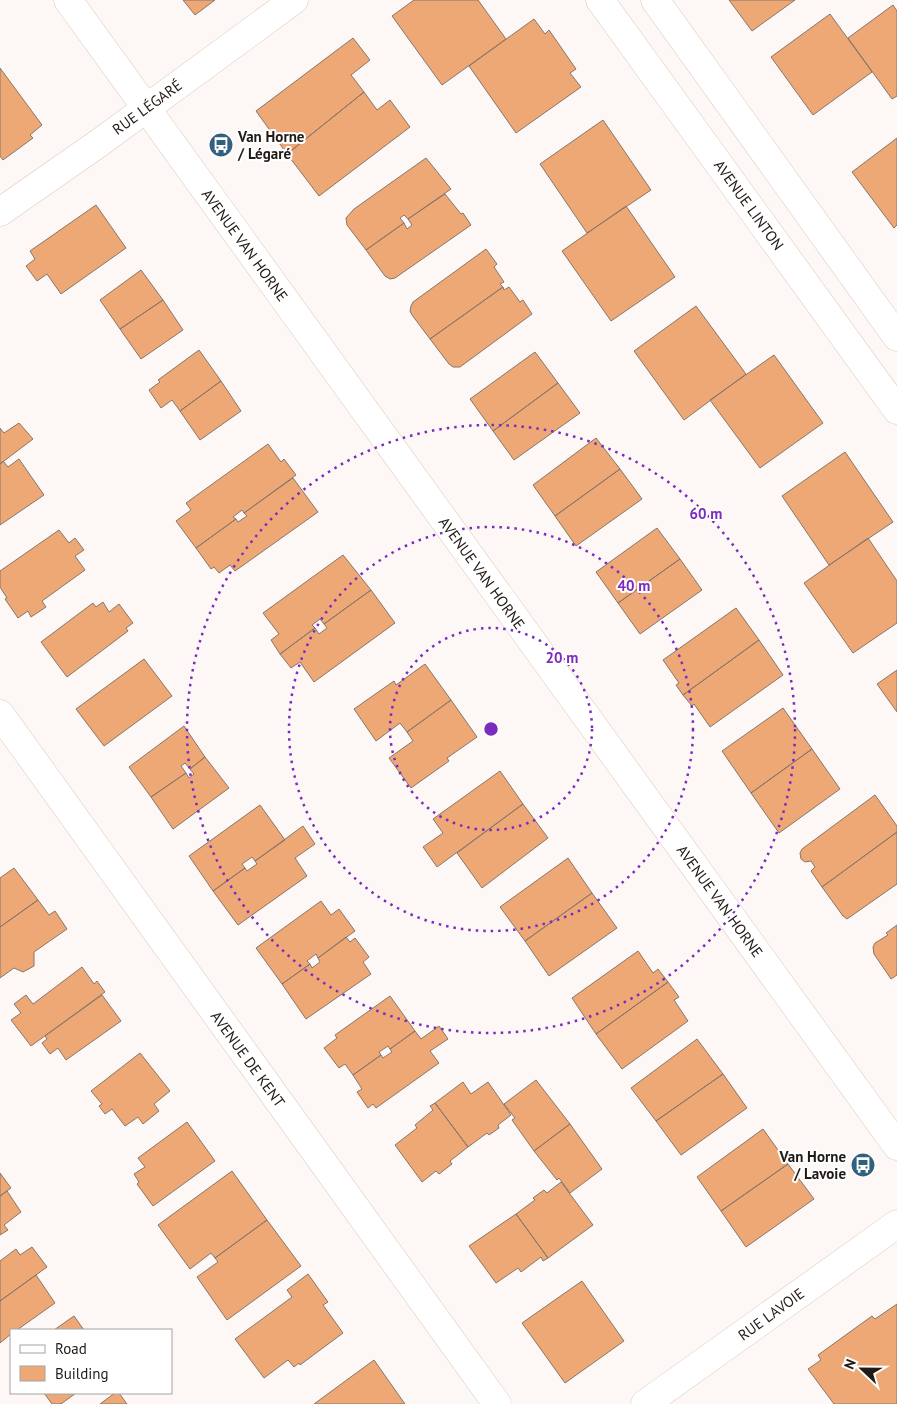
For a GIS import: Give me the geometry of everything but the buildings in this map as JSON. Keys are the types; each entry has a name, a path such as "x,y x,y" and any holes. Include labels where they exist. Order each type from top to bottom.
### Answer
{"street":[{"name":"AVENUE VAN HORNE","path":"68,0 897,1146"},
{"name":"RUE LÉGARÉ","path":"0,212 294,0"},
{"name":"AVENUE LINTON","path":"600,0 897,410"},
{"path":"655,0 897,337"},
{"name":"AVENUE DE KENT","path":"0,714 497,1404"},
{"name":"RUE LAVOIE","path":"645,1404 897,1224"}],"place":[{"name":"Van Horne / Légaré","path":"221,145"},
{"name":"Van Horne / Lavoie","path":"863,1165"}]}
